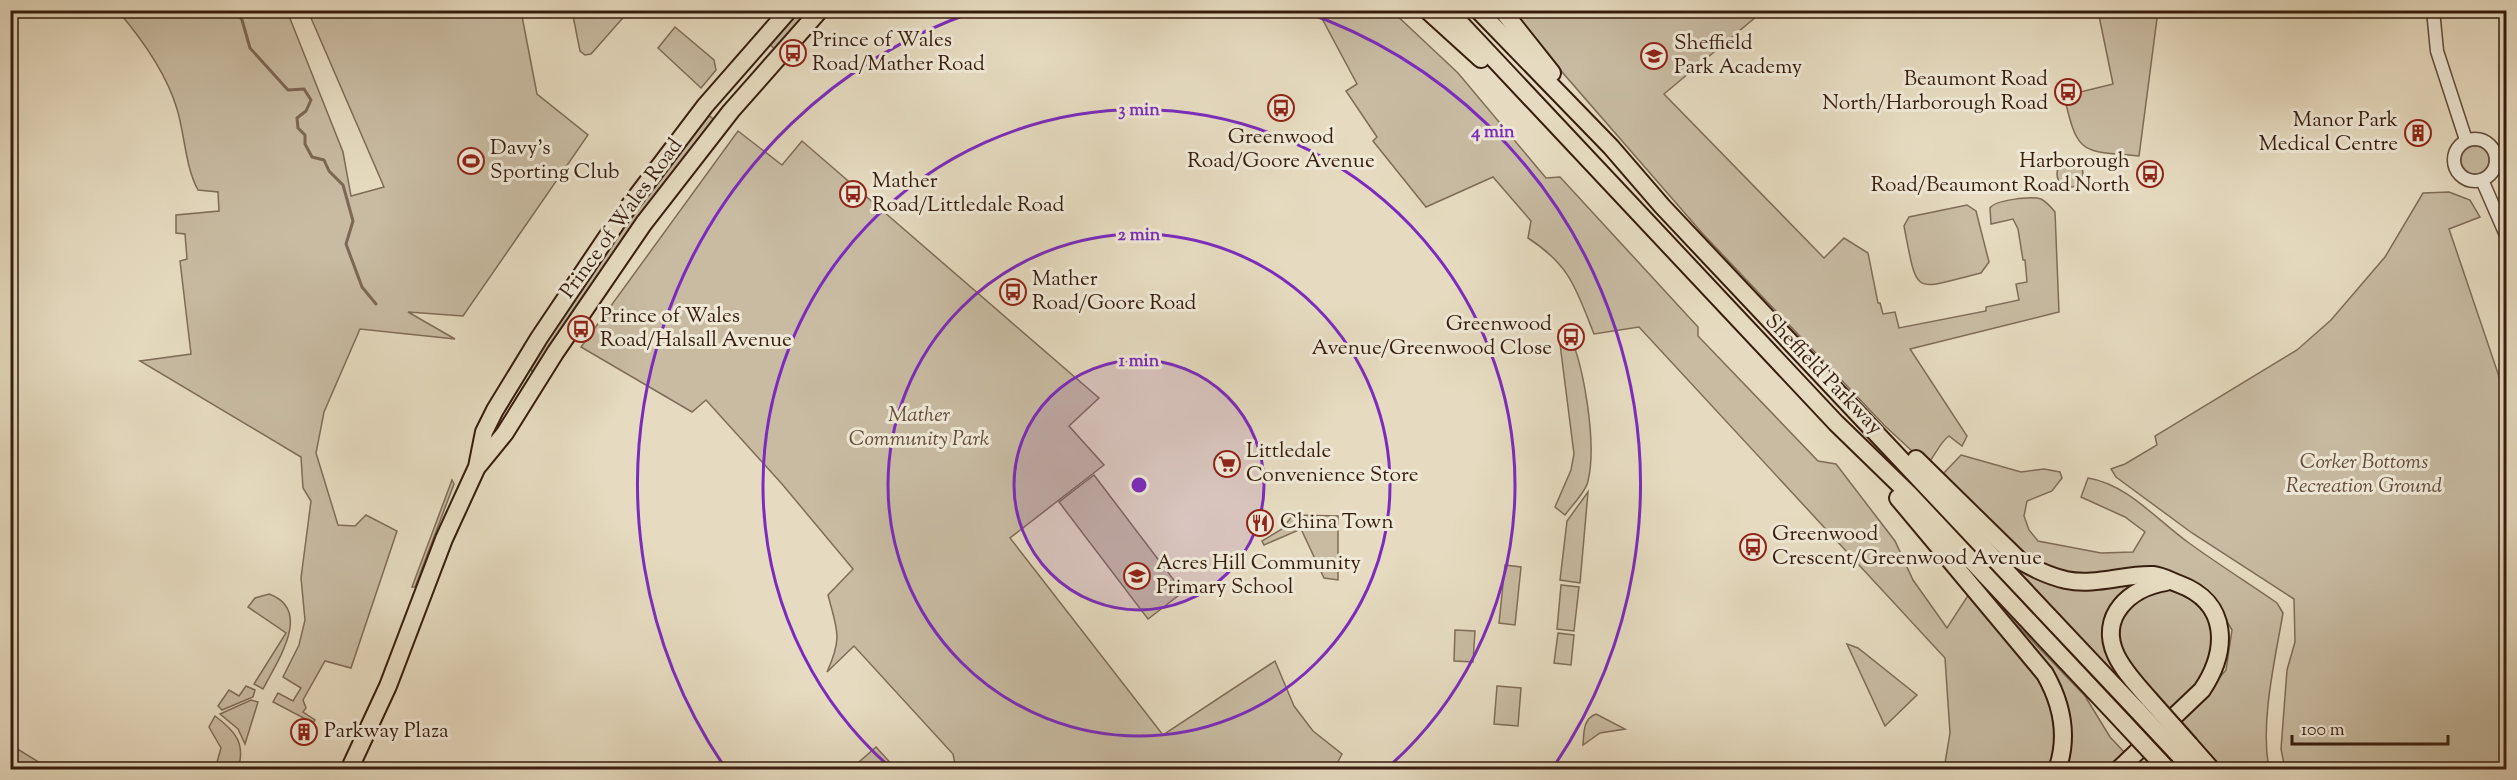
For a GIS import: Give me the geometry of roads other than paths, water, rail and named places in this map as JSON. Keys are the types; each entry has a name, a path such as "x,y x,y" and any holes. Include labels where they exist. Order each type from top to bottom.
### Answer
{"highway":[{"name":"Prince of Wales Road","path":"349,770 388,686 447,531 477,467 484,432 495,410 538,338 610,232 705,106 789,10"},
{"name":"Prince of Wales Road","path":"477,467 505,433 555,353 644,223 731,111 820,10"},
{"path":"1427,10 1554,123"},
{"name":"Sheffield Parkway","path":"1448,10 1836,423 1909,494 2167,768"},
{"name":"Sheffield Parkway","path":"1478,10 1611,147 1677,222 1865,420 2144,706 2185,750 2193,770"},
{"path":"1502,10 1611,147"},
{"path":"1865,420 1908,451 2019,560 2035,570 2067,580 2101,580 2155,575 2190,588 2210,606 2218,621 2222,638 2213,675 2202,690 2118,770"},
{"path":"1836,423 2045,674 2055,693 2063,726 2063,742 2057,770"},
{"path":"2144,706 2115,652 2112,633 2115,618 2131,594 2147,585 2173,581"},
{"path":"2185,750 2212,770"}],"street":[{"path":"2433,10 2437,51 2466,140"},
{"path":"2466,140 2485,141 2495,152 2494,170 2482,180 2467,180 2461,177 2454,166 2455,151 2466,140"},
{"path":"2482,180 2506,235"}],"waterway":[{"path":"235,10 242,20 250,48 288,90 304,89 311,100 306,111 297,118 298,128 305,135 305,144 312,157 324,160 329,171 343,185 353,221 346,244 362,287 376,304"}],"place":[{"name":"Prince of Wales Road/Mather Road","path":"793,53"},
{"name":"Sheffield Park Academy","path":"1654,56"},
{"name":"Beaumont Road North/Harborough Road","path":"2068,92"},
{"name":"Greenwood Road/Goore Avenue","path":"1281,108"},
{"name":"Manor Park Medical Centre","path":"2418,133"},
{"name":"Davy's Sporting Club","path":"471,161"},
{"name":"Harborough Road/Beaumont Road North","path":"2150,174"},
{"name":"Mather Road/Littledale Road","path":"853,194"},
{"name":"Mather Road/Goore Road","path":"1013,292"},
{"name":"Prince of Wales Road/Halsall Avenue","path":"581,329"},
{"name":"Greenwood Avenue/Greenwood Close","path":"1571,337"},
{"name":"Littledale Convenience Store","path":"1227,464"},
{"name":"China Town","path":"1260,523"},
{"name":"Greenwood Crescent/Greenwood Avenue","path":"1753,547"},
{"name":"Acres Hill Community Primary School","path":"1137,576"},
{"name":"Parkway Plaza","path":"304,732"}],"park label":[{"name":"Mather Community Park","path":"919,428"},
{"name":"Corker Bottoms Recreation Ground","path":"2364,475"}]}
